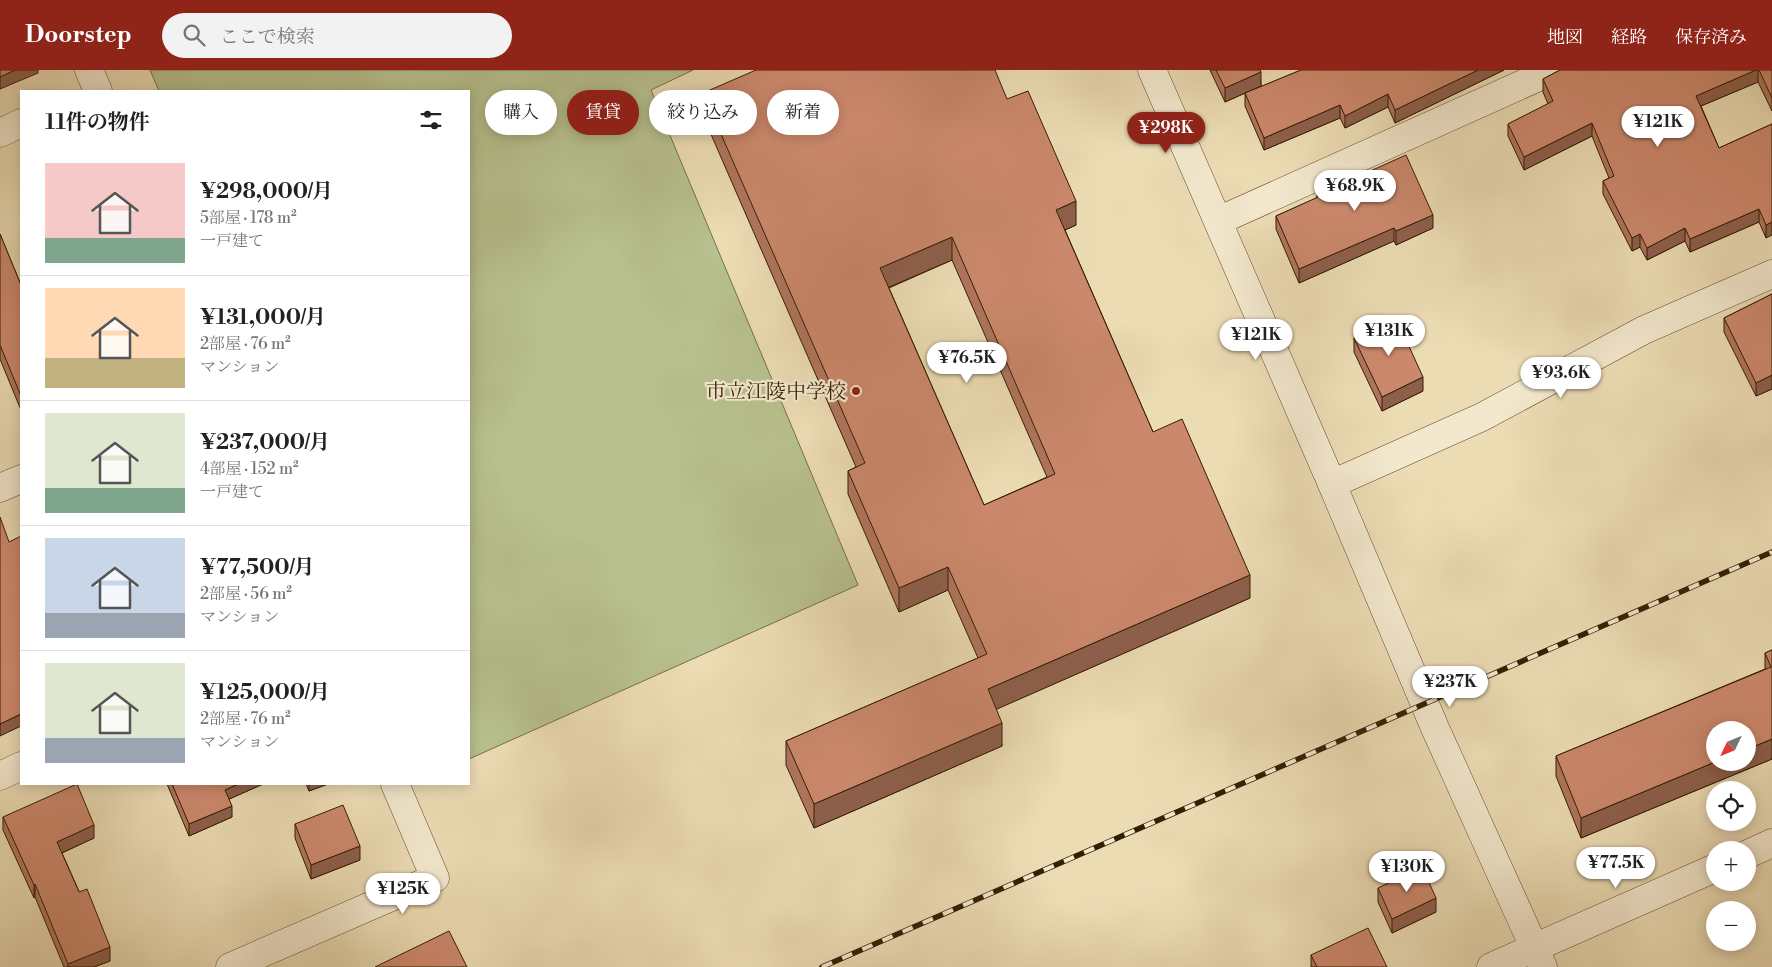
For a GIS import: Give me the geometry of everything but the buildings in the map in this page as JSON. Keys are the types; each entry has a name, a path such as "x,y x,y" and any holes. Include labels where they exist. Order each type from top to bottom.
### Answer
{"street":[{"path":"1152,70 1332,484 1435,728 1539,957"},
{"path":"1218,221 1554,70"},
{"path":"0,133 20,123"},
{"path":"1332,484 1482,417 1644,330 1772,274"},
{"path":"0,488 20,479"},
{"path":"0,776 20,766"},
{"path":"230,967 435,878 395,785"},
{"path":"1756,850 1772,843"},
{"path":"1491,967 1539,957 1706,873"}],"green space":[{"path":"150,70 693,70 649,90 649,135 670,135 858,585 470,759 470,90 159,90"}],"railway":[{"path":"822,967 1772,552"}],"place":[{"name":"市立江陵中学校","path":"856,391"}]}
